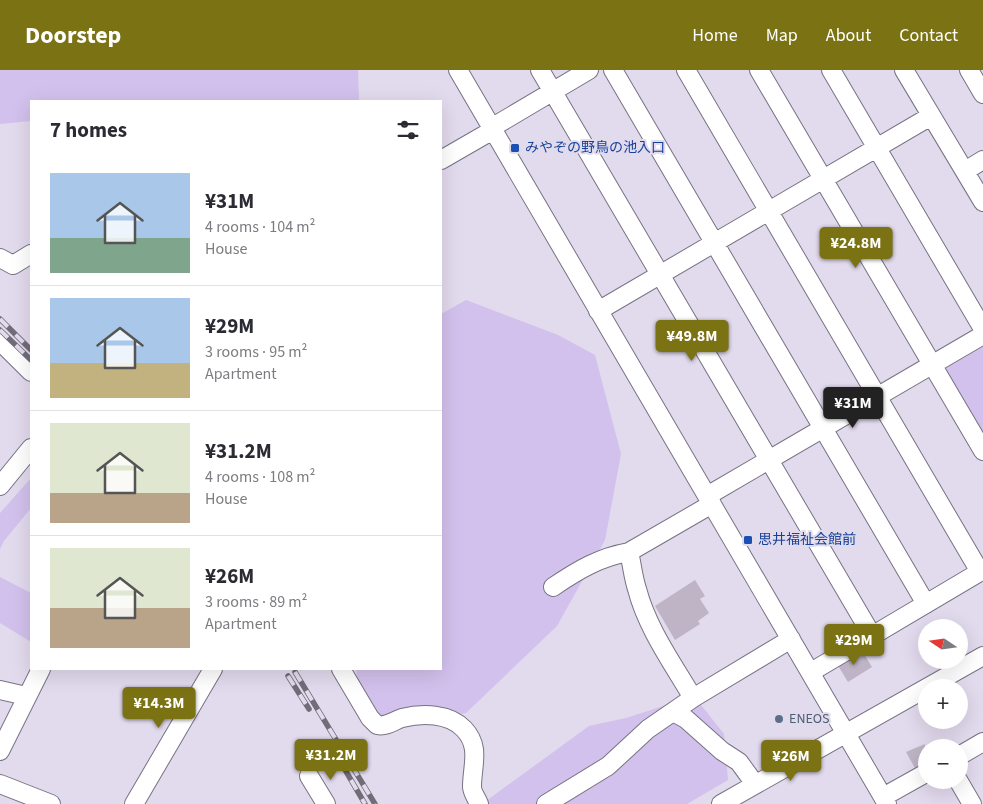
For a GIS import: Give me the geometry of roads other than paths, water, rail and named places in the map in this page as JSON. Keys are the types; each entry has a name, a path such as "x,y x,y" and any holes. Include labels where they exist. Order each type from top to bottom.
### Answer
{"street":[{"path":"458,70 885,801 918,778"},
{"path":"540,70 873,637"},
{"path":"442,159 589,70"},
{"path":"613,70 926,604"},
{"path":"686,70 877,397 982,571 811,672"},
{"path":"759,70 983,451"},
{"path":"831,70 983,329"},
{"path":"904,70 983,202"},
{"path":"969,70 983,94"},
{"path":"598,311 931,116"},
{"path":"965,171 983,160"},
{"path":"0,258 12,265 30,255"},
{"path":"554,587 578,570 608,556 629,552 769,460 983,335"},
{"path":"0,341 30,371"},
{"path":"0,486 30,449"},
{"path":"629,552 636,589 643,607 666,653 693,698"},
{"path":"546,804 608,766 648,729 693,698 791,639"},
{"path":"721,804 983,656"},
{"path":"0,752 40,670"},
{"path":"134,804 212,670"},
{"path":"342,670 370,718 377,725 390,724 410,717 433,715 453,720 465,730 476,754 471,789 479,804"},
{"path":"0,690 26,696"},
{"path":"673,712 686,719 722,751 739,762 756,784"},
{"path":"968,751 983,742"},
{"path":"0,784 51,804"},
{"path":"963,789 972,804"}],"railway":[{"path":"0,319 30,349"},
{"path":"0,330 30,359"},
{"path":"295,672 375,804"},
{"path":"288,676 309,709"},
{"path":"340,761 365,804"}],"place":[{"name":"みやぞの野鳥の池入口","path":"515,148"},
{"name":"思井福祉会館前","path":"748,540"},
{"name":"ENEOS","path":"779,719"}]}
